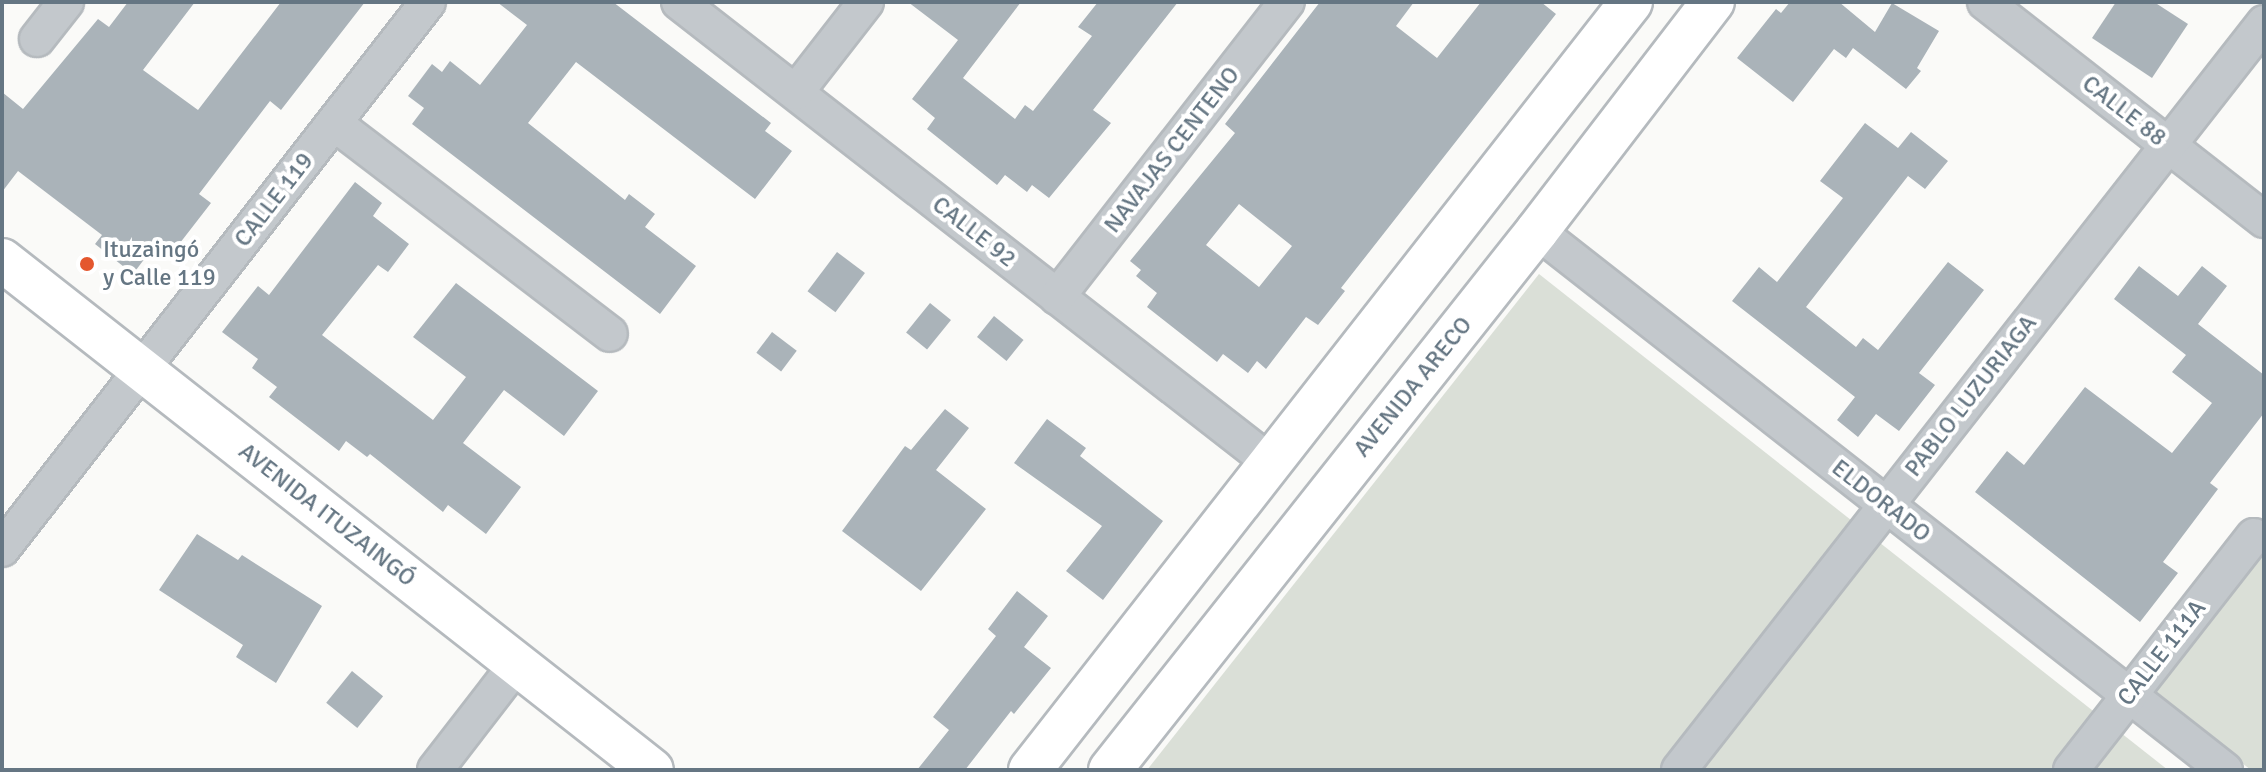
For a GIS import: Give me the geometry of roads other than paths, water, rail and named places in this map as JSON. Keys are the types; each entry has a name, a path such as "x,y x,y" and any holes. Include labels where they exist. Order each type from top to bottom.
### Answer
{"main road":[{"path":"1030,770 1631,2"},
{"name":"AVENIDA ARECO","path":"1110,770 1537,231 1713,2"},
{"name":"AVENIDA ITUZAINGÓ","path":"2,260 652,770"}],"street":[{"path":"37,39 66,2"},
{"name":"CALLE 119","path":"2,549 428,2"},
{"name":"CALLE 92","path":"679,2 1270,462"},
{"path":"796,92 866,2"},
{"name":"NAVAJAS CENTENO","path":"1057,297 1287,2"},
{"name":"CALLE 88","path":"1985,2 2264,220"},
{"name":"PABLO LUZURIAGA","path":"1679,770 2264,23"},
{"path":"334,123 610,334"},
{"name":"ELDORADO","path":"1537,231 2225,770"},
{"name":"CALLE 111A","path":"2071,770 2254,536"},
{"path":"435,770 517,664"}],"place":[{"name":"Ituzaingó y Calle 119","path":"87,264"}]}
